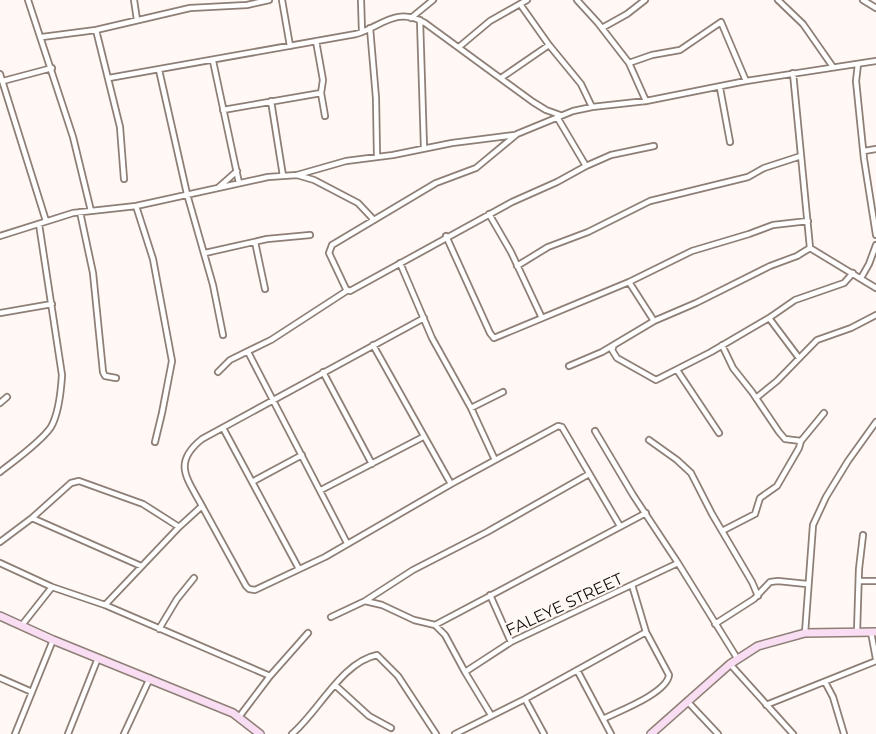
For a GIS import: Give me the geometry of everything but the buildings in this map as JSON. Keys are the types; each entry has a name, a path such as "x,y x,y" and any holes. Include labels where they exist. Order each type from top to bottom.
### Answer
{"street":[{"path":"28,0 74,137 91,211"},
{"path":"134,0 137,20"},
{"path":"189,0 190,8"},
{"path":"42,37 96,30 190,8 247,5 269,0"},
{"path":"282,0 290,46"},
{"path":"361,0 362,32"},
{"path":"411,18 433,0"},
{"path":"459,47 490,21 527,0"},
{"path":"577,0 629,63 646,101"},
{"path":"602,28 627,14 645,0"},
{"path":"778,0 803,24 832,67"},
{"path":"863,0 876,8"},
{"path":"520,4 581,84 592,107"},
{"path":"109,78 213,61 362,32 391,18 411,18 420,21 459,47 539,106 559,117 586,166"},
{"path":"420,21 424,148"},
{"path":"629,63 652,55 680,50 722,22 746,81"},
{"path":"370,28 377,156"},
{"path":"96,30 120,127 124,179"},
{"path":"316,41 323,80 321,93 325,116"},
{"path":"501,78 549,45"},
{"path":"213,61 239,183"},
{"path":"0,236 80,212 136,206 239,183 297,175 346,161 393,155 477,139 495,139 517,134 592,107 646,101 746,81 876,61"},
{"path":"858,64 856,81 876,235"},
{"path":"3,81 52,68"},
{"path":"159,70 188,194 213,285 223,335"},
{"path":"0,74 46,221"},
{"path":"793,74 810,248"},
{"path":"720,88 730,142"},
{"path":"223,110 321,93"},
{"path":"271,101 283,176"},
{"path":"348,290 328,251 332,246 436,183 476,168 517,134"},
{"path":"495,139 500,147"},
{"path":"218,372 225,363 286,332 300,320 348,290 446,236 611,155 654,146"},
{"path":"864,151 876,149"},
{"path":"517,266 548,247 588,232 650,201 748,177 764,168 801,156"},
{"path":"218,188 237,171"},
{"path":"297,175 314,180 358,203 374,220"},
{"path":"136,206 153,259 172,361 155,442"},
{"path":"80,212 93,273 103,372 105,376 116,378"},
{"path":"489,214 542,318"},
{"path":"446,236 494,338 629,282 692,251 773,225 808,221"},
{"path":"0,472 27,451 51,427 61,389 62,375 39,224"},
{"path":"205,252 255,242 310,235"},
{"path":"255,242 265,289"},
{"path":"863,278 876,245"},
{"path":"810,248 863,278 876,288"},
{"path":"569,366 602,352 654,321 810,248"},
{"path":"400,263 432,338 471,408 495,460"},
{"path":"614,345 612,350 617,358 653,380 677,370 722,345 800,298 844,283 853,273"},
{"path":"629,282 654,321"},
{"path":"0,313 52,304"},
{"path":"756,398 777,381 817,340 851,328 876,315"},
{"path":"424,318 202,439 191,448 184,464 188,480 249,589 255,590 325,557 451,484 558,426 562,427 620,526"},
{"path":"769,318 799,358"},
{"path":"373,345 451,484"},
{"path":"722,345 732,365 782,436 792,441 801,441"},
{"path":"248,352 347,543"},
{"path":"677,370 720,433"},
{"path":"323,372 372,464"},
{"path":"471,408 503,392"},
{"path":"0,403 7,398"},
{"path":"722,531 755,514 762,496 777,486 801,441 824,413"},
{"path":"805,633 810,544 815,518 848,461 876,422"},
{"path":"223,428 299,569"},
{"path":"595,431 737,658"},
{"path":"321,490 423,437"},
{"path":"649,440 691,473 758,596"},
{"path":"252,482 302,455"},
{"path":"331,617 364,601 413,570 487,532 589,474"},
{"path":"0,542 67,487 79,481 143,504 179,527"},
{"path":"105,606 141,566 202,506"},
{"path":"435,625 646,513"},
{"path":"32,518 141,566"},
{"path":"857,632 863,535"},
{"path":"0,563 52,587 105,606 270,676"},
{"name":"FALEYE STREET","path":"465,672 511,642 678,563"},
{"path":"159,629 177,599 194,578"},
{"path":"715,624 758,596 767,584 774,580 807,584"},
{"path":"859,581 876,581"},
{"path":"603,719 647,698 665,685 669,679 646,632 632,585"},
{"path":"22,626 52,587"},
{"path":"490,595 511,642"},
{"path":"364,601 382,605 414,620 435,625 445,635 491,715"},
{"path":"0,616 239,717 261,734"},
{"path":"455,734 525,699 646,632"},
{"path":"651,734 737,658 758,646 805,633 873,632 876,660 766,705"},
{"path":"239,717 270,676 309,633"},
{"path":"15,734 53,640"},
{"path":"292,734 305,723 359,661 373,655 380,656 398,676 436,734"},
{"path":"68,734 98,658"},
{"path":"730,664 793,734"},
{"path":"577,669 611,734"},
{"path":"0,678 32,692"},
{"path":"124,734 150,678"},
{"path":"825,682 834,696 844,734"},
{"path":"335,686 369,716 390,728"},
{"path":"525,699 544,734"},
{"path":"687,701 718,734"}]}
